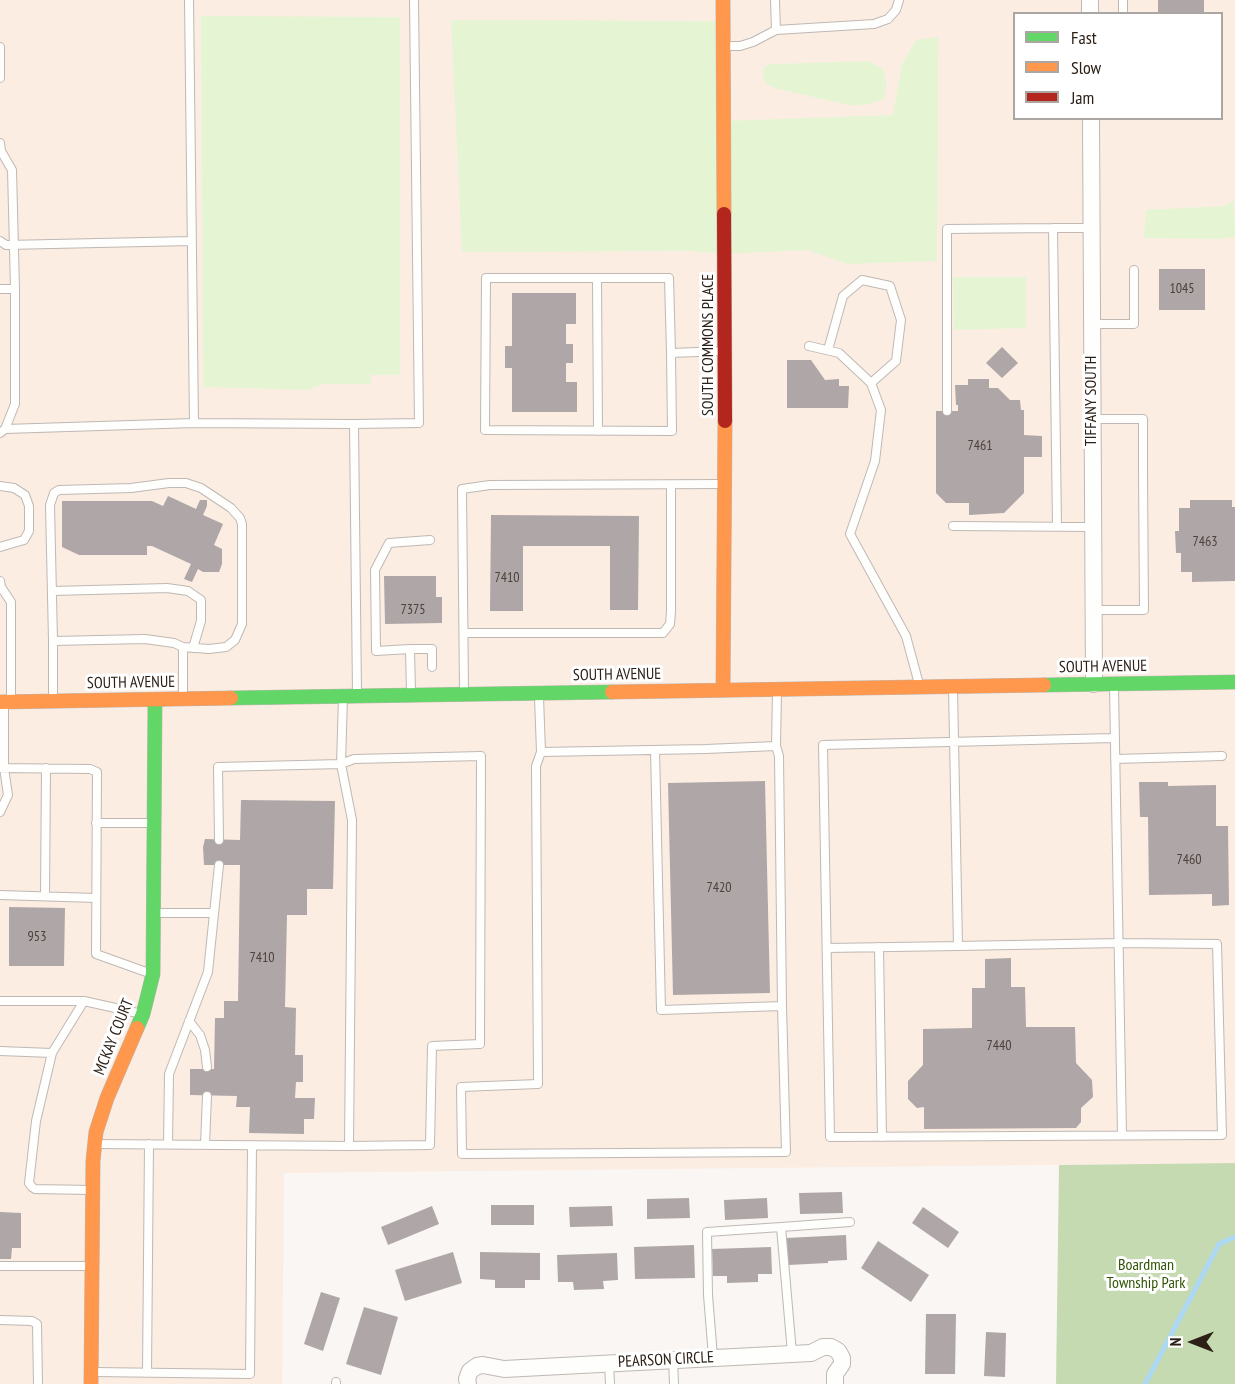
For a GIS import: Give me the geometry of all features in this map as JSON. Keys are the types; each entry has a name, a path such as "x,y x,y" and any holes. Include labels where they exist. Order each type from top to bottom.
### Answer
{"street":[{"name":"SOUTH COMMONS PLACE","path":"723,0 725,484 723,690"},
{"name":"TIFFANY SOUTH","path":"1091,120 1094,684"},
{"name":"SOUTH AVENUE","path":"5,702 1235,682"},
{"name":"MCKAY COURT","path":"91,1378 92,1190 96,1132 107,1098 143,1014 153,974 155,700"},
{"name":"PEARSON CIRCLE","path":"468,1384 470,1371 477,1366 504,1369 811,1353 823,1347 831,1347 838,1351 842,1358 842,1364 835,1374 835,1384"}],"lane":[{"path":"189,0 194,423"},
{"path":"0,143 3,158 12,170 5,245 15,289 15,404 2,431 194,423 419,423 414,0"},
{"path":"775,0 776,30"},
{"path":"723,46 740,46 776,30 874,24 888,19 896,10 900,0"},
{"path":"0,47 0,78"},
{"path":"1053,228 1057,526"},
{"path":"947,411 946,229 1091,228"},
{"path":"5,245 192,241"},
{"path":"1091,324 1134,324 1134,270"},
{"path":"486,278 669,278 671,352 672,431 485,430 486,278"},
{"path":"597,278 598,431"},
{"path":"828,350 843,296 862,280 890,286 901,320 896,362 871,382"},
{"path":"0,289 15,289"},
{"path":"809,346 839,352 871,382 881,410 875,461 850,534 906,636 920,687"},
{"path":"671,352 724,351"},
{"path":"1092,419 1143,419 1144,610 1092,610"},
{"path":"349,1146 352,820 341,764 350,696 354,424"},
{"path":"53,641 145,639 193,648 226,647 235,640 242,624 242,524 240,518 231,508 201,488 186,483 134,488 59,490 51,498 50,504 53,701"},
{"path":"464,633 663,633 670,624 671,611 671,484"},
{"path":"464,695 462,489 490,485 725,484"},
{"path":"0,486 14,488 25,495 29,506 29,531 24,540 0,547"},
{"path":"953,526 1092,527"},
{"path":"430,540 389,543 375,570 376,651 432,649 432,667"},
{"path":"0,581 1,587 11,602 11,646 5,702 2,768 8,795 0,812"},
{"path":"52,591 167,588 188,591 201,600 201,621 193,648"},
{"path":"0,646 11,646"},
{"path":"183,647 183,699"},
{"path":"410,650 411,696"},
{"path":"1113,683 1120,943 1122,1135"},
{"path":"953,687 958,946"},
{"path":"539,693 541,752 536,766 538,1084 461,1087 462,1154 786,1152 779,768 776,746 777,690"},
{"path":"826,948 1120,943 1217,944 1222,1135 830,1137 826,948 823,745 1115,738"},
{"path":"541,752 776,746"},
{"path":"655,750 661,1010 782,1006"},
{"path":"95,1144 430,1145 432,1046 480,1044 481,756 354,759 341,764 219,767 219,840"},
{"path":"1115,759 1222,756"},
{"path":"2,768 95,770 97,772 96,954 153,974"},
{"path":"45,896 46,768"},
{"path":"96,824 155,824"},
{"path":"168,1144 169,1074 208,972 219,865"},
{"path":"0,895 96,897"},
{"path":"154,913 213,914"},
{"path":"879,947 882,1137"},
{"path":"0,1001 84,1001 143,1014"},
{"path":"84,1001 51,1053 36,1122 29,1183 36,1189 92,1190"},
{"path":"189,1021 202,1043 207,1066"},
{"path":"0,1052 51,1053"},
{"path":"205,1145 207,1096"},
{"path":"147,1373 149,1144"},
{"path":"91,1378 147,1373 250,1374 252,1145"},
{"path":"713,1357 708,1295 707,1232 850,1222"},
{"path":"781,1227 792,1353"},
{"path":"0,1266 92,1266"},
{"path":"0,1320 32,1321 38,1324 38,1384"},
{"path":"673,1359 674,1384"},
{"path":"609,1363 610,1384"}],"shaded area":[{"path":"0,0 1235,0 1235,1163 284,1173 282,1384 0,1384"}],"green space":[{"path":"201,16 400,17 400,375 371,375 371,384 323,384 309,390 203,387"},
{"path":"451,20 723,21 724,121 893,115 902,64 916,40 938,37 937,261 847,264 808,250 724,254 692,251 462,252"},
{"path":"869,61 883,69 887,83 884,99 853,106 778,89 766,84 762,74 764,66 774,64"},
{"path":"1234,201 1235,237 1219,239 1144,238 1146,210 1224,206"},
{"path":"953,277 1026,277 1026,328 954,330"},
{"name":"Boardman Township Park","path":"1235,1163 1235,1384 1056,1384 1059,1165"}],"building":[{"path":"1158,0 1204,0 1204,12 1158,12"},
{"path":"1159,269 1205,269 1205,310 1159,310"},
{"path":"512,293 576,293 576,324 566,324 566,344 573,344 573,363 566,363 566,382 577,382 577,412 512,412 512,368 505,368 505,346 512,346"},
{"path":"1002,347 1018,363 1002,378 986,363"},
{"path":"787,360 811,360 825,380 839,379 839,386 849,386 848,408 787,408"},
{"path":"968,379 989,379 989,388 998,388 1010,400 1020,400 1021,410 1024,410 1024,435 1042,436 1042,457 1024,457 1024,493 1004,513 969,515 969,503 946,503 936,493 936,411 958,411 955,385 968,385"},
{"path":"168,496 196,509 200,500 207,500 203,515 223,524 214,545 222,549 222,564 219,572 203,572 198,569 192,582 184,579 191,564 152,546 147,546 147,555 79,555 62,547 62,501 152,501 163,506"},
{"path":"1190,500 1232,500 1232,507 1235,507 1235,581 1192,582 1192,572 1181,572 1181,553 1176,553 1175,531 1179,531 1179,508 1190,508"},
{"path":"491,515 639,516 638,610 610,610 610,546 523,546 523,611 490,611"},
{"path":"384,576 436,576 436,597 442,597 442,623 385,624"},
{"path":"765,781 770,993 673,995 668,783"},
{"path":"1139,782 1168,782 1168,786 1216,785 1216,826 1228,826 1229,905 1212,906 1212,894 1149,895 1148,817 1140,817"},
{"path":"241,800 335,801 333,889 307,889 307,915 287,915 285,1007 296,1008 295,1055 303,1055 303,1082 296,1082 295,1098 315,1098 314,1119 304,1119 304,1134 249,1133 250,1107 236,1107 237,1096 190,1095 190,1069 214,1069 215,1018 224,1018 224,1001 238,1001 240,865 204,865 203,847 205,839 240,840"},
{"path":"9,907 65,908 64,966 9,966"},
{"path":"1011,958 1011,987 1025,987 1026,1027 1075,1027 1076,1063 1092,1080 1093,1097 1081,1108 1081,1122 1076,1128 924,1129 924,1107 917,1108 908,1099 908,1081 923,1065 923,1029 972,1028 972,988 985,988 985,959"},
{"path":"842,1192 843,1213 800,1214 799,1193"},
{"path":"689,1198 690,1218 647,1219 647,1199"},
{"path":"767,1198 768,1218 725,1220 724,1200"},
{"path":"491,1205 534,1205 534,1225 491,1225"},
{"path":"432,1206 439,1224 388,1245 381,1227"},
{"path":"612,1206 613,1226 570,1227 569,1207"},
{"path":"923,1207 959,1232 948,1248 912,1223"},
{"path":"0,1212 21,1213 21,1248 12,1248 11,1259 0,1259"},
{"path":"846,1235 847,1260 788,1265 786,1238"},
{"path":"878,1241 929,1275 911,1302 861,1268"},
{"path":"694,1245 695,1278 635,1279 634,1247"},
{"path":"771,1247 772,1274 758,1274 758,1282 727,1283 727,1276 713,1276 712,1249"},
{"path":"453,1252 462,1283 405,1301 395,1270"},
{"path":"480,1252 540,1253 540,1280 525,1280 525,1288 495,1288 495,1280 480,1279"},
{"path":"617,1253 618,1280 603,1281 604,1289 574,1290 573,1282 558,1282 557,1255"},
{"path":"321,1292 340,1298 323,1351 304,1344"},
{"path":"364,1307 398,1317 381,1375 346,1364"},
{"path":"926,1314 956,1314 955,1374 925,1374"},
{"path":"986,1332 1006,1333 1005,1377 984,1376"}],"waterway":[{"path":"1145,1384 1219,1244 1235,1237"}],"traffic: fast":[{"path":"1044,685 1235,682"},
{"path":"231,698 612,692"},
{"path":"137,1028 153,974 155,700"}],"traffic: slow":[{"path":"723,0 724,214"},
{"path":"723,690 725,421"},
{"path":"612,692 1044,685"},
{"path":"0,702 231,698"},
{"path":"91,1384 93,1161 96,1132 107,1098 137,1028"}],"traffic: jam":[{"path":"724,214 725,421"}]}
